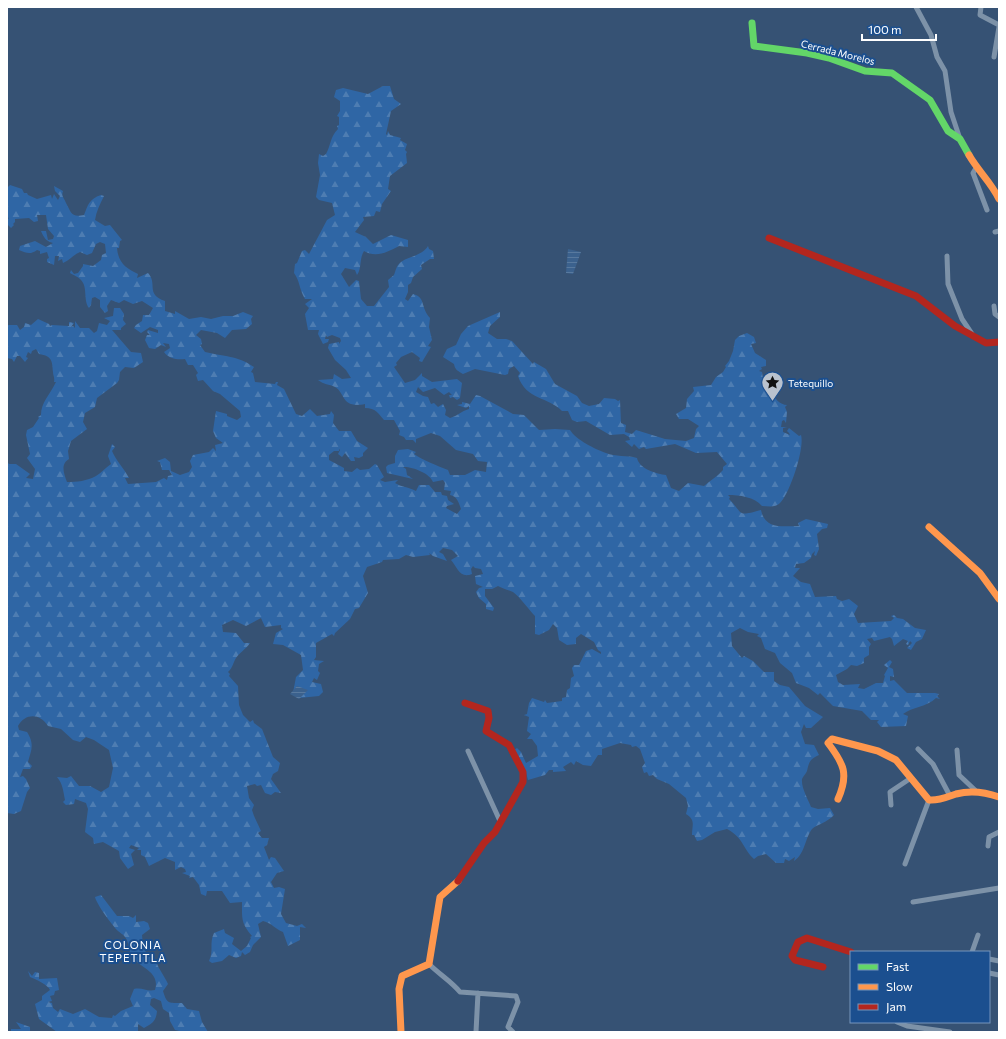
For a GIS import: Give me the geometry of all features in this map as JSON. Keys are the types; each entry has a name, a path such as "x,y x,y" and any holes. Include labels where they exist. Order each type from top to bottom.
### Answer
{"street":[{"path":"916,7 931,35 937,57 945,71 952,112 960,139"},
{"path":"981,7 980,15 999,29 994,57"},
{"name":"Cerrada Morelos","path":"752,23 754,46 807,53 829,58 865,71 892,73 930,100 948,131 960,139 976,168 993,186 999,198"},
{"path":"976,168 973,173 987,210"},
{"path":"769,238 916,296 955,326 974,337 986,343 999,342"},
{"path":"947,256 948,284 962,319 974,337"},
{"path":"994,306 995,314 999,317"},
{"path":"929,527 980,574 999,599"},
{"path":"429,964 440,896 456,885 484,843 495,832 523,782 522,772 510,745 486,731 489,718 488,711 465,703"},
{"path":"838,799 844,786 845,771 837,755 828,743 832,739 878,751 896,760 929,800"},
{"path":"918,750 933,764 950,796"},
{"path":"956,750 959,774 976,791"},
{"path":"468,751 500,821"},
{"path":"891,805 890,792 911,778"},
{"path":"929,800 940,800 950,796 976,791 999,796"},
{"path":"905,864 929,800"},
{"path":"988,846 989,837 999,832"},
{"path":"912,902 999,888"},
{"path":"972,951 978,934"},
{"path":"823,967 795,960 792,956 798,942 807,938 850,952"},
{"path":"429,964 442,977 450,980 460,992 516,996 518,1002 508,1027 514,1032"},
{"path":"401,1032 399,989 402,976 429,964"},
{"path":"476,1032 478,993"},
{"path":"900,1023 907,1026 950,1032"}],"green space":[{"path":"383,86 390,86 394,99 401,104 391,111 386,134 387,135 388,131 390,135 401,138 400,140 407,144 405,150 407,152 407,163 390,176 388,189 391,191 382,204 380,212 376,211 374,216 363,217 364,220 355,232 366,237 373,244 391,235 408,240 408,247 399,246 377,254 364,251 357,275 355,270 345,268 341,274 349,287 356,280 359,281 361,299 367,306 374,306 389,287 388,280 394,275 399,264 404,260 419,254 428,246 429,249 433,251 434,259 430,259 421,265 422,269 413,277 411,283 408,285 408,292 405,299 408,301 413,294 420,297 430,318 429,327 432,340 428,346 431,347 422,362 419,361 420,358 412,352 401,357 396,363 397,365 394,367 405,383 415,380 422,373 422,376 432,382 457,379 462,383 460,398 457,400 453,397 450,398 449,395 452,395 449,392 444,395 435,388 423,392 418,387 416,392 428,397 431,404 434,403 438,407 443,404 446,410 445,415 450,418 469,409 469,406 466,408 457,405 462,404 462,402 470,404 476,395 480,396 513,414 524,415 539,430 570,430 581,441 591,447 613,455 637,458 638,462 645,468 653,472 666,475 671,488 679,491 688,483 704,486 721,472 723,467 727,464 717,452 696,453 675,444 646,449 644,447 639,449 634,444 632,447 625,441 630,440 629,437 624,434 610,435 586,421 577,422 572,420 568,411 562,411 557,406 526,390 518,376 520,373 514,366 509,369 508,374 505,375 475,369 463,374 456,369 454,364 443,357 447,349 456,345 461,334 468,326 500,312 500,317 490,326 488,333 497,339 512,341 533,364 534,362 546,369 555,384 577,396 582,403 589,406 599,404 604,398 615,399 618,401 620,400 621,423 626,425 625,432 632,434 636,430 665,439 686,441 694,438 696,429 699,426 688,419 679,419 676,414 686,408 687,399 694,391 693,387 711,385 716,377 723,372 733,351 735,340 739,336 747,333 754,337 756,343 751,344 755,353 766,360 766,366 761,367 762,369 759,371 762,372 764,385 768,388 776,385 777,387 773,390 775,398 782,404 787,405 785,407 787,412 786,423 784,420 782,421 781,427 787,427 783,428 783,432 790,435 787,431 789,428 799,436 801,435 801,450 792,482 784,498 778,505 762,506 755,500 737,495 728,495 730,497 729,499 741,513 744,514 761,510 766,521 776,526 799,526 798,523 806,519 828,524 827,528 822,529 817,534 819,549 816,556 814,555 815,551 811,558 804,563 796,564 795,568 800,568 793,576 801,582 810,584 815,597 836,596 837,599 842,601 849,599 858,606 854,614 858,623 891,621 894,618 891,616 894,615 897,618 903,619 915,628 926,630 922,639 916,642 911,650 907,648 912,643 910,641 908,645 906,644 908,641 903,639 894,646 890,637 874,641 872,638 867,639 871,644 869,647 869,655 864,658 864,663 857,666 851,665 836,675 838,682 843,685 860,684 858,688 864,689 876,683 883,683 884,675 888,668 884,665 890,660 892,662 889,667 893,669 894,677 890,676 890,681 894,680 907,693 935,693 939,694 937,696 940,699 936,698 903,714 908,716 906,726 881,727 877,722 879,720 871,720 862,711 833,706 820,693 818,695 809,688 796,683 792,673 780,663 775,653 765,649 761,638 757,636 759,634 748,632 740,628 731,633 732,646 742,658 744,656 753,661 764,672 774,672 774,681 780,685 789,687 805,706 823,717 811,728 806,728 804,724 801,732 805,744 814,745 819,755 810,761 802,782 811,807 818,809 830,808 834,815 829,820 812,829 803,850 794,861 795,857 789,861 785,859 784,863 776,863 766,854 758,856 754,859 740,839 727,829 715,832 702,840 697,841 694,835 692,835 693,826 691,818 686,814 688,806 686,798 669,784 657,779 653,775 649,776 647,772 644,773 642,767 645,763 640,749 636,746 632,747 631,745 620,743 602,749 602,755 598,755 591,766 583,765 576,761 574,765 571,762 563,767 566,771 553,772 553,770 549,770 545,775 528,780 526,772 513,751 517,748 521,752 526,763 538,756 537,746 532,739 527,739 531,734 527,731 529,717 524,715 527,714 529,703 532,698 544,702 545,700 547,703 562,701 562,698 566,697 567,690 570,688 571,678 574,676 572,668 574,665 579,665 586,651 592,649 601,654 601,652 598,650 594,642 581,634 576,638 576,644 567,645 559,640 557,628 553,624 549,630 539,635 535,634 535,616 513,592 498,586 492,589 485,589 485,596 494,608 493,611 486,609 486,604 479,598 476,592 479,588 483,587 476,584 475,576 483,574 481,569 473,566 471,569 472,574 462,574 451,560 458,556 452,550 443,548 439,552 443,554 447,561 429,553 430,555 413,557 406,555 399,559 383,560 382,562 367,567 363,576 368,593 359,608 355,609 350,619 335,633 334,636 332,634 316,643 316,657 314,660 324,661 319,664 318,671 320,673 317,680 314,678 312,682 321,684 323,692 319,696 299,698 293,693 296,677 303,670 301,655 283,645 273,644 276,633 283,629 281,628 281,625 265,627 261,618 246,626 233,620 222,625 223,632 236,633 244,643 250,643 237,656 228,672 230,674 229,676 238,686 239,705 243,715 250,722 253,720 254,723 262,729 273,757 280,763 278,771 273,774 271,779 281,793 275,792 271,795 265,793 261,785 257,786 255,784 247,786 249,798 254,805 252,810 261,831 258,833 262,838 269,838 267,845 264,847 269,860 271,857 275,858 284,871 277,873 271,882 274,888 279,887 285,889 281,914 286,923 297,926 302,924 306,928 300,927 300,940 288,946 283,932 263,921 258,924 261,937 253,945 250,952 245,955 242,952 241,956 236,958 229,955 222,961 212,963 209,961 214,933 224,929 225,933 234,938 232,944 241,951 247,946 251,938 250,937 252,936 246,928 243,920 242,902 230,903 222,891 207,891 206,896 201,894 199,885 193,877 189,878 190,876 182,873 186,872 185,869 181,867 175,870 175,862 165,858 149,866 145,857 141,855 141,850 137,850 139,848 131,845 129,848 135,850 131,854 134,865 128,869 120,858 119,851 103,842 94,844 93,838 85,832 88,809 86,803 75,799 74,804 66,805 63,802 65,800 57,777 67,778 71,776 79,786 90,786 101,792 109,787 113,768 109,750 94,740 86,737 80,742 73,740 61,729 48,726 37,717 28,717 18,726 19,730 27,732 32,744 28,762 32,766 30,769 23,769 20,777 23,776 26,779 30,788 27,792 21,811 14,814 7,813 7,462 9,464 16,464 30,474 26,478 33,479 35,469 27,458 30,454 26,435 27,430 33,427 39,418 38,417 41,415 42,406 56,382 54,382 51,360 47,356 39,354 36,349 32,351 31,354 28,352 26,357 28,358 25,362 20,356 17,356 14,362 12,359 7,358 7,325 17,325 20,330 24,327 25,323 31,325 38,319 49,324 50,326 69,326 69,322 74,323 71,327 73,326 75,328 75,321 80,328 89,328 94,333 97,331 99,323 107,325 110,321 104,318 113,316 114,308 120,308 124,314 123,320 126,324 121,328 121,330 112,330 131,352 141,353 143,362 134,368 125,367 120,372 117,383 97,398 95,407 85,413 83,422 87,429 71,441 68,451 69,459 64,464 64,473 67,482 82,481 98,475 111,464 108,456 112,444 115,447 112,451 114,455 129,478 125,478 128,484 156,482 164,478 167,480 168,476 172,475 169,470 162,470 160,462 157,461 165,458 170,462 171,471 180,475 189,472 192,467 190,461 193,455 209,452 213,448 216,451 215,445 223,443 216,438 213,431 216,411 227,414 227,416 237,420 241,417 240,411 220,394 213,391 203,380 198,381 196,375 198,373 193,365 188,365 185,359 168,356 164,352 170,348 169,344 163,343 166,347 161,345 155,349 149,348 145,340 147,335 150,335 147,332 148,330 158,333 158,330 150,327 141,333 134,328 142,321 143,315 149,315 153,308 142,301 133,304 124,300 119,303 111,300 107,306 108,311 105,313 100,307 100,300 95,297 92,298 89,308 86,301 83,283 79,278 70,273 71,270 74,274 78,273 83,264 93,266 101,260 102,255 106,253 105,244 100,242 96,244 92,253 87,255 80,252 63,263 62,259 58,261 59,256 55,256 54,265 47,262 47,259 49,258 47,252 40,254 40,251 37,250 32,253 28,253 19,250 20,246 35,241 46,247 53,243 46,239 43,236 41,231 46,231 48,240 53,239 54,236 48,229 46,215 37,215 38,221 34,222 29,218 15,219 14,225 11,228 7,224 7,220 9,218 7,217 7,188 10,185 22,189 24,193 27,193 28,195 37,199 51,195 52,199 54,194 58,200 60,196 55,191 54,186 63,191 63,196 69,209 72,214 76,216 84,215 94,198 101,195 104,196 97,211 95,220 105,226 110,225 122,240 120,241 119,248 117,248 119,258 127,268 138,274 137,278 148,273 151,277 153,292 165,301 165,311 175,314 175,311 189,319 201,317 211,319 223,316 233,316 243,312 253,316 251,319 252,324 246,329 232,330 225,338 217,333 201,330 196,335 201,339 202,344 200,345 205,352 236,358 248,363 254,367 251,372 253,373 255,382 275,384 278,382 277,385 284,389 296,414 302,416 310,409 317,416 330,414 331,411 334,415 333,423 339,431 351,431 357,441 368,448 363,453 363,456 359,458 354,457 355,461 351,461 345,453 342,457 338,454 340,450 339,449 339,451 334,451 329,455 329,460 344,468 344,471 352,472 357,468 360,470 369,469 375,464 384,477 380,480 385,482 398,480 395,483 416,491 419,485 429,485 435,492 441,492 442,495 447,496 448,500 454,504 447,506 446,508 457,514 461,509 459,504 456,498 450,495 451,491 444,490 445,483 443,480 433,482 428,476 420,471 403,467 406,469 407,475 413,479 387,473 386,467 395,463 395,456 398,450 408,449 416,452 414,454 422,459 448,470 450,475 465,475 475,470 486,472 487,462 478,461 473,454 456,450 440,436 431,433 416,439 416,443 413,440 406,440 404,437 399,435 400,431 394,420 384,420 374,410 365,408 365,404 357,405 348,402 338,389 318,380 333,379 334,374 342,379 351,378 346,370 335,360 328,348 329,344 339,342 339,344 341,341 340,338 332,335 327,337 326,335 325,339 329,339 328,342 323,344 318,334 319,330 308,330 305,314 309,308 305,304 312,299 305,299 294,273 295,264 297,263 302,251 305,250 309,254 327,220 335,215 332,203 319,200 316,197 320,175 318,163 319,154 323,156 326,154 333,135 338,129 337,126 339,125 339,117 337,116 340,111 340,101 334,97 336,90 343,88 368,94"},
{"path":"101,895 117,916 129,916 133,918 136,915 136,922 144,921 148,923 150,929 142,935 144,947 149,956 156,961 168,984 163,991 167,1001 171,1003 182,1003 187,1009 199,1011 202,1022 208,1032 184,1032 175,1030 170,1021 169,1013 163,1009 161,1001 154,998 151,999 150,1005 157,1011 156,1017 152,1023 144,1028 138,1024 138,1032 57,1032 39,1019 35,1004 42,1000 42,996 50,990 44,984 30,977 28,971 32,976 35,972 39,973 39,979 57,978 59,990 55,991 54,995 50,996 52,1001 48,1002 52,1003 53,1008 58,1012 60,1009 73,1014 85,1009 99,1017 112,1018 113,1015 115,1016 121,1011 133,1006 130,999 134,989 155,990 155,978 148,970 134,959 126,939 112,924 99,905 95,897"},
{"path":"16,1022 30,1027 30,1032 11,1032 11,1029 21,1029"}],"shaded area":[{"path":"568,249 581,252 573,274 566,273"},
{"path":"297,686 308,690 299,699 290,694"}],"traffic: fast":[{"path":"752,23 754,46 807,53 829,58 865,71 892,73 930,100 948,131 960,139 969,155"}],"traffic: slow":[{"path":"969,155 999,199"},
{"path":"929,527 980,573 999,599"},
{"path":"838,799 844,776 841,763 828,743 832,739 878,751 896,760 929,800 940,799 967,792 983,793 999,797"},
{"path":"401,1032 399,989 402,976 429,964 440,897 458,881"}],"traffic: jam":[{"path":"769,238 916,296 955,326 986,343 999,342"},
{"path":"458,881 484,843 495,832 523,782 523,772 509,745 486,731 489,718 488,711 465,703"},
{"path":"823,967 795,960 792,956 798,942 807,938 850,952"}],"place":[{"name":"Tetequillo","path":"772,402"}],"district":[{"name":"COLONIA TEPETITLA","path":"133,950"}]}
